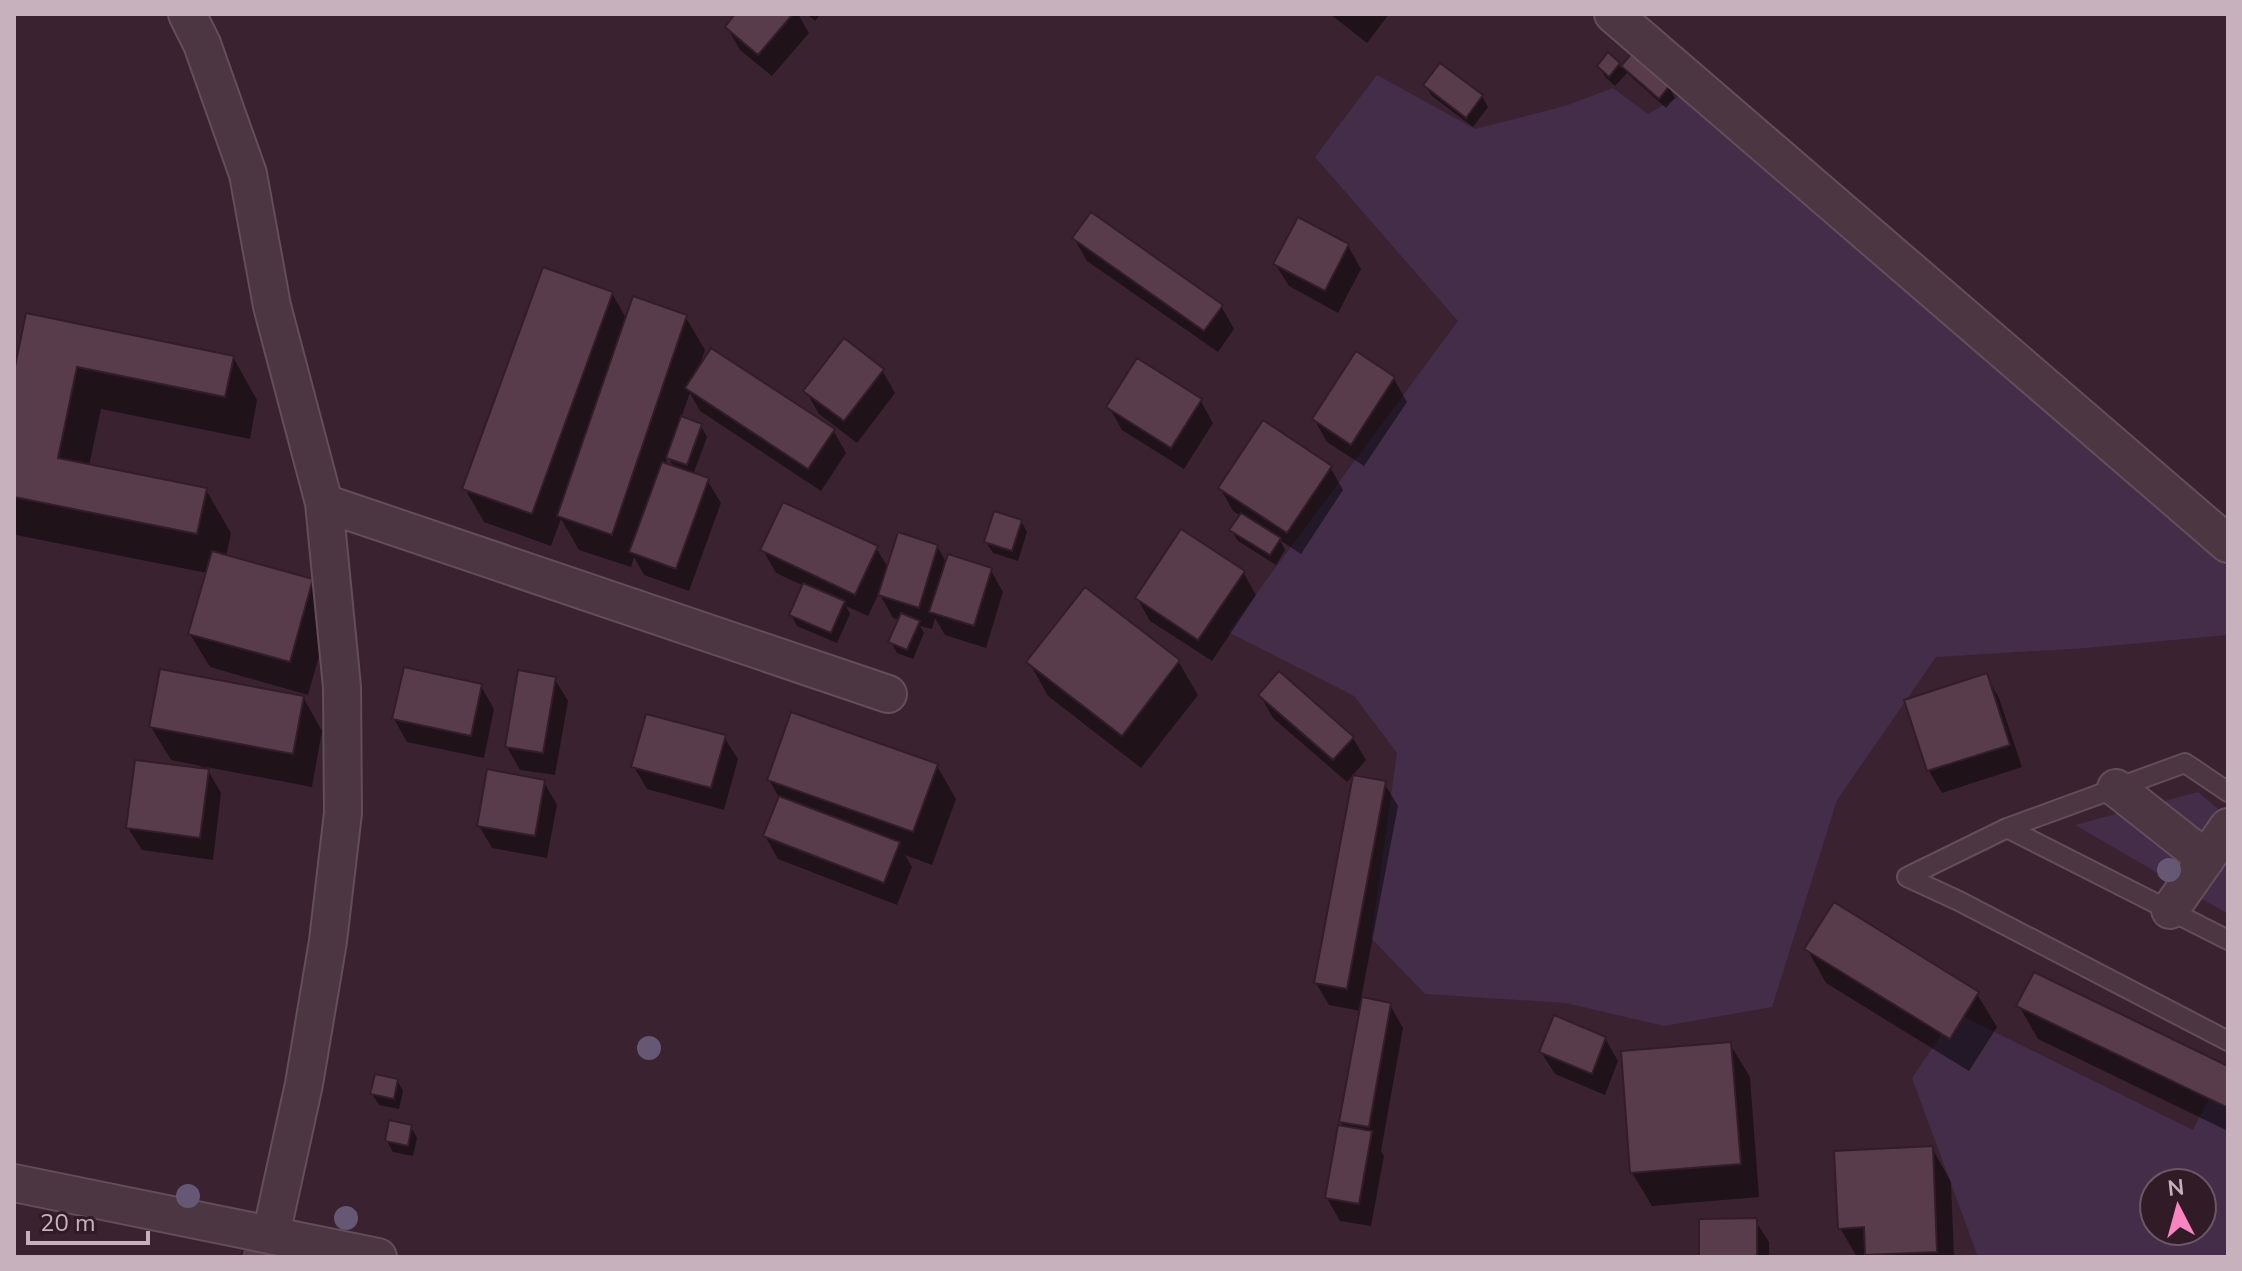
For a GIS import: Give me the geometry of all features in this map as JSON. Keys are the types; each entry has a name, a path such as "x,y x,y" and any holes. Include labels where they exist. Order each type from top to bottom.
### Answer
{"street":[{"path":"187,14 202,44 248,174 272,306 324,503 342,687 343,813 323,970 304,1084 271,1235"},
{"path":"1613,14 2228,544"},
{"path":"324,503 888,694"},
{"path":"2116,788 2206,859"},
{"path":"2170,910 2228,827"},
{"path":"14,1183 378,1257"}],"lane":[{"path":"2228,792 2185,763 2007,828 1907,877 2228,1041"},
{"path":"2007,828 2228,940"}],"shaded area":[{"path":"1377,75 1475,129 1565,106 1613,88 1648,114 1683,94 2228,560 2228,635 1936,657 1837,800 1772,1007 1664,1026 1566,1003 1425,994 1371,938 1397,753 1354,696 1228,632 1458,321 1315,157"},
{"path":"2198,792 2228,817 2228,914 2075,825"},
{"path":"1956,1013 2193,1130 2223,1070 2228,1072 2228,1257 1978,1257 1912,1078"}],"building":[{"path":"735,14 793,14 758,55 725,27"},
{"path":"1608,52 1620,63 1609,77 1597,66"},
{"path":"1632,53 1670,85 1659,99 1621,66"},
{"path":"1440,63 1483,95 1466,118 1423,85"},
{"path":"1091,212 1223,305 1204,331 1072,238"},
{"path":"1298,217 1349,244 1325,291 1273,264"},
{"path":"543,267 613,292 532,514 462,489"},
{"path":"633,296 687,315 612,535 557,516"},
{"path":"26,313 234,356 225,397 77,367 58,458 207,488 197,534 14,497 14,371"},
{"path":"844,338 884,369 844,421 803,391"},
{"path":"711,348 835,429 808,469 685,388"},
{"path":"1356,351 1395,377 1351,445 1312,419"},
{"path":"1137,358 1202,399 1171,448 1106,407"},
{"path":"681,416 702,424 687,465 666,458"},
{"path":"1263,420 1332,466 1287,533 1218,488"},
{"path":"662,462 709,478 676,569 629,552"},
{"path":"783,502 878,546 855,595 760,550"},
{"path":"994,511 1022,520 1012,551 984,542"},
{"path":"1241,513 1281,538 1270,555 1229,530"},
{"path":"1181,529 1245,571 1198,640 1135,598"},
{"path":"898,532 938,545 919,608 878,595"},
{"path":"212,551 313,579 290,662 188,634"},
{"path":"948,554 992,568 974,626 929,612"},
{"path":"803,583 845,601 831,633 789,615"},
{"path":"1085,587 1180,660 1122,736 1026,662"},
{"path":"901,613 920,621 907,650 888,642"},
{"path":"404,667 482,684 471,736 392,719"},
{"path":"160,669 304,696 293,754 149,727"},
{"path":"518,670 556,677 543,753 505,747"},
{"path":"1279,671 1354,737 1333,760 1258,695"},
{"path":"1987,673 2010,745 1927,771 1904,700"},
{"path":"791,712 938,764 913,832 767,780"},
{"path":"646,714 726,735 711,788 631,767"},
{"path":"135,760 209,769 200,838 126,828"},
{"path":"487,769 545,780 535,836 477,826"},
{"path":"1353,775 1386,781 1347,989 1314,983"},
{"path":"779,796 900,842 884,883 763,836"},
{"path":"1834,902 1979,992 1950,1039 1804,949"},
{"path":"2034,972 2228,1066 2228,1108 2016,1006"},
{"path":"1362,997 1391,1003 1369,1127 1339,1122"},
{"path":"1554,1015 1606,1037 1592,1074 1539,1052"},
{"path":"1731,1042 1741,1164 1630,1173 1621,1051"},
{"path":"375,1074 398,1079 394,1099 370,1094"},
{"path":"389,1120 412,1125 408,1146 385,1141"},
{"path":"1338,1125 1372,1131 1359,1204 1325,1198"},
{"path":"1933,1146 1937,1252 1865,1255 1864,1227 1838,1229 1834,1151"},
{"path":"1757,1218 1757,1257 1699,1257 1699,1219"},
{"path":"245,1241 306,1257 241,1257"}]}
